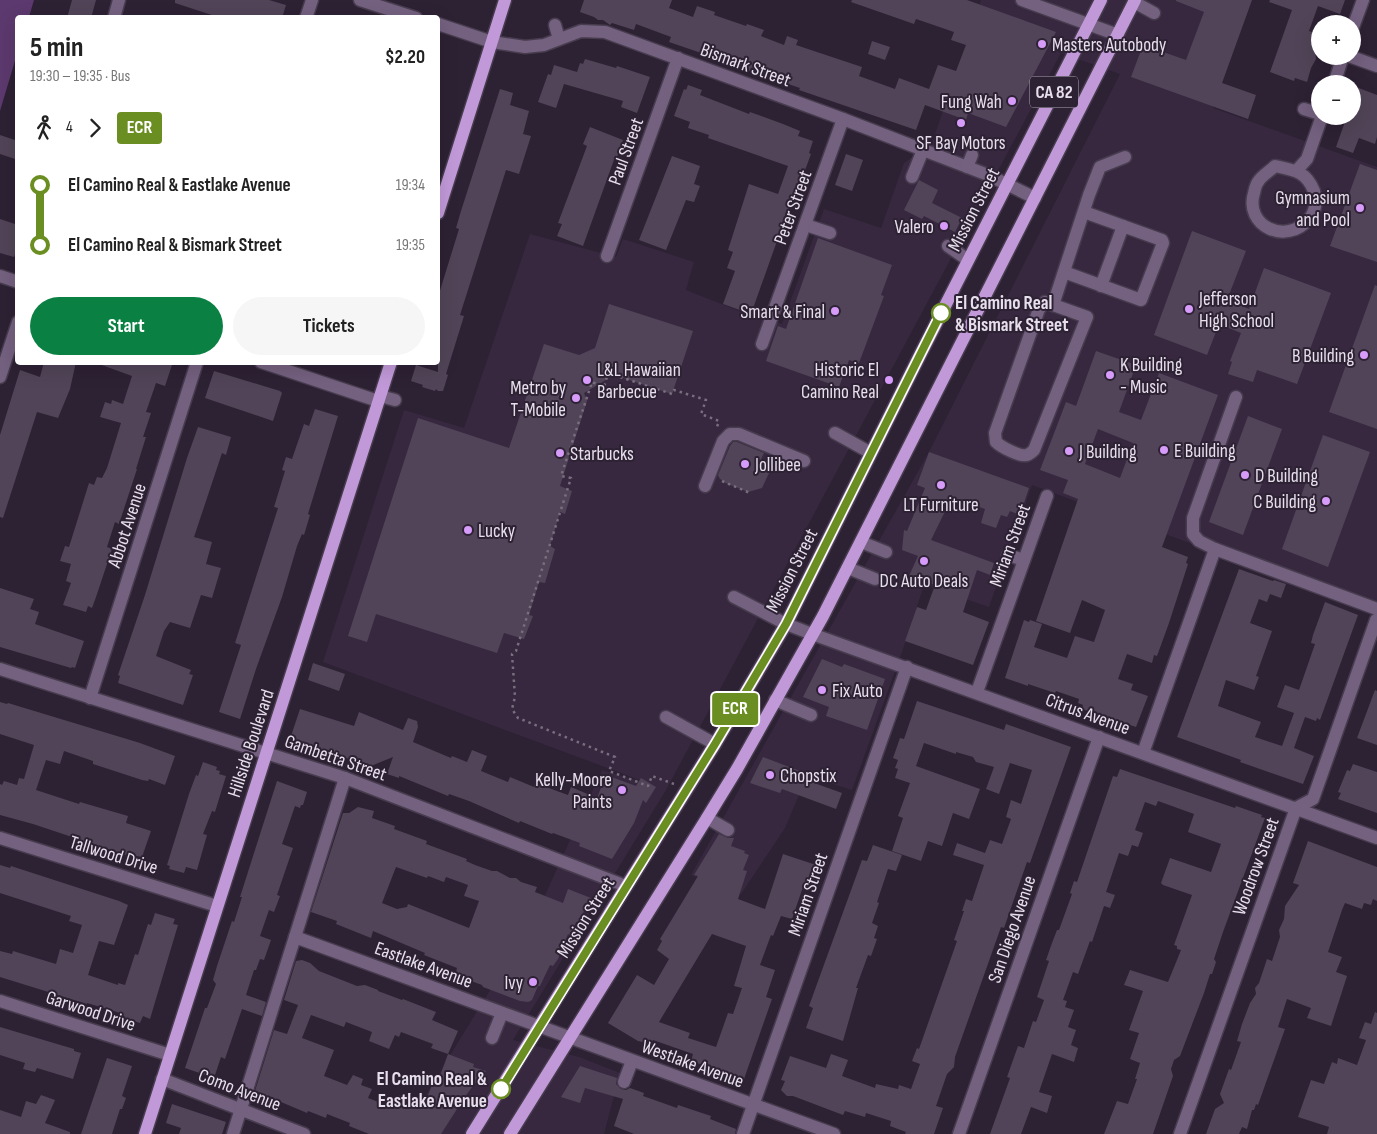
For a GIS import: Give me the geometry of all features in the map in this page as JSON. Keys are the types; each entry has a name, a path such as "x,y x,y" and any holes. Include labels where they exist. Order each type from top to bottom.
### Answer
{"main road":[{"path":"440,207 505,0"},
{"name":"Mission Street","path":"472,1134 687,790 786,624 968,260 1101,0"},
{"name":"CA 82","path":"510,1134 707,818 812,634 848,568 1135,1"},
{"name":"Hillside Boulevard","path":"145,1134 390,365"}],"street":[{"path":"115,15 120,0"},
{"path":"307,15 312,0"},
{"path":"360,0 407,15"},
{"path":"1022,0 1051,5 1089,24 1118,35"},
{"path":"1358,15 1363,0"},
{"path":"1135,1 1154,13"},
{"name":"Bismark Street","path":"440,25 492,42 526,47 544,45 581,30 605,32 923,150 969,161 1035,198"},
{"path":"555,26 559,39"},
{"name":"Paul Street","path":"607,256 678,58"},
{"path":"1361,60 1377,66"},
{"path":"1304,109 1311,111"},
{"name":"Peter Street","path":"762,344 843,119"},
{"path":"1297,170 1307,159 1318,125"},
{"path":"912,177 923,150"},
{"path":"1053,304 1100,167 1125,157"},
{"path":"1275,166 1297,170 1310,182 1316,198 1313,214 1302,227 1286,233 1270,229 1257,218 1251,202 1258,181 1275,166"},
{"path":"1064,272 1141,300 1163,243 1162,240 1084,212"},
{"path":"806,225 830,233"},
{"path":"1101,286 1123,226"},
{"path":"948,246 968,260"},
{"path":"0,276 15,281"},
{"path":"1046,302 1053,304 1087,318 1034,450 1024,456 1001,447 996,442 995,433 1038,309 1046,302"},
{"path":"0,377 15,331"},
{"name":"Abbot Avenue","path":"90,698 196,365"},
{"path":"271,365 379,398 395,400"},
{"path":"1236,398 1193,518 1193,534 1199,541 1215,551 1377,614"},
{"path":"835,433 871,453"},
{"path":"707,481 723,441 727,436 733,434 739,434 804,461"},
{"name":"Miriam Street","path":"977,692 1005,594 1024,560 1047,496"},
{"path":"861,542 886,552"},
{"path":"1143,752 1215,551"},
{"path":"1008,554 1024,560"},
{"path":"848,568 875,579"},
{"name":"Citrus Avenue","path":"734,597 786,624 812,634 1377,838"},
{"name":"Woodrow Street","path":"1180,1134 1296,808 1313,799 1377,614"},
{"name":"Miriam Street","path":"743,1134 907,667"},
{"name":"Gambetta Street","path":"0,669 345,778 626,886"},
{"path":"775,700 811,715"},
{"path":"666,717 715,744"},
{"name":"San Diego Avenue","path":"959,1134 1099,737"},
{"path":"233,1134 345,778"},
{"path":"707,818 728,830"},
{"name":"Tallwood Drive","path":"0,838 217,906"},
{"name":"Eastlake Avenue","path":"295,937 540,1027"},
{"name":"Garwood Drive","path":"0,1001 170,1055"},
{"path":"492,1038 502,1013"},
{"name":"Westlake Avenue","path":"540,1027 834,1134"},
{"path":"624,1082 632,1061"},
{"name":"Como Avenue","path":"162,1079 304,1134"}],"path":[{"path":"687,790 652,776 648,786 609,771 615,757 518,718 512,708 515,697 512,654 518,647 571,478 561,476 592,382 604,387 608,373 672,394 674,390 706,400 701,414 719,421 716,429"},
{"path":"707,481 750,493"}],"shaded area":[{"path":"0,0 34,0 30,15 15,15 15,61 0,111"},
{"path":"981,0 1247,0 1245,6 1249,8 1213,108 1377,167 1377,612 1032,485 989,607 924,585 852,790 807,776 785,828 741,894 691,875 929,452 1120,74 1061,53 666,790 513,1040 579,1057 620,1073 604,1134 402,1134 536,915 602,770 653,785 323,662 404,410 464,428 530,234 616,257 623,239 694,262 686,290 742,312 782,324 824,209 881,228 904,163 932,143"}],"building":[{"path":"72,0 96,0 92,15 68,15"},
{"path":"175,0 269,0 286,5 283,15 212,15 175,3"},
{"path":"584,0 672,0 669,8 693,17 697,6 715,12 714,15 764,30 761,36 784,45 787,36 798,40 796,45 862,67 859,76 895,89 899,78 929,89 938,65 956,71 966,45 951,40 954,32 916,19 914,24 851,2 852,0 967,0 1056,32 1006,127 968,113 966,120 925,105 916,130 799,90 800,88 721,62 717,59 705,58 707,55 669,42 671,37 636,24 634,30 612,23 610,25 603,20 598,20 580,12"},
{"path":"1176,0 1252,0 1222,83 1256,95 1248,119 1131,77 1143,45 1186,60 1204,12"},
{"path":"1270,0 1345,0 1340,14 1318,6 1315,15 1311,15 1309,31 1311,32 1311,65 1313,65 1307,82 1295,78 1294,81 1270,72 1292,10 1269,2"},
{"path":"872,41 890,47 885,60 868,54"},
{"path":"585,59 616,68 617,66 650,77 637,113 621,107 623,101 564,84 556,108 538,102 548,74 551,75 554,65 577,72 580,63 583,64"},
{"path":"688,85 702,90 700,95 749,114 750,112 783,124 800,131 798,136 813,141 809,153 811,154 795,200 792,199 751,314 723,304 735,271 727,268 733,252 728,250 749,184 778,194 788,166 708,138 709,135 688,128 690,122 674,116 684,89 686,90"},
{"path":"500,89 513,93 510,105 529,111 523,134 531,136 519,174 506,170 460,315 464,316 446,374 448,375 443,391 436,389 435,391 411,381 416,365 438,372 438,365 440,365 440,291 459,229 456,228"},
{"path":"1361,89 1377,95 1377,137 1375,144 1359,138 1353,153 1336,147 1344,125 1361,125"},
{"path":"590,127 623,140 583,246 557,236 562,224 558,223 587,146 583,144"},
{"path":"0,135 15,140 15,159 0,154"},
{"path":"846,154 863,160 852,191 835,185"},
{"path":"672,156 700,166 694,184 700,186 694,202 686,200 666,250 639,240"},
{"name":"Gymnasium and Pool","path":"1360,164 1377,170 1377,262 1330,246"},
{"path":"919,180 938,190 932,203 962,218 955,232 924,216 922,219 904,210"},
{"path":"0,219 15,224 15,254 14,257 0,253"},
{"path":"1192,231 1246,251 1227,300 1249,309 1264,268 1331,293 1297,384 1257,370 1253,382 1228,374 1232,362 1230,361 1241,333 1219,324 1207,355 1154,335"},
{"name":"Smart & Final","path":"818,238 892,265 881,295 884,296 859,363 849,360 839,387 766,361 778,326 786,329"},
{"name":"B Building","path":"1375,285 1377,286 1377,429 1329,412"},
{"name":"Lucky","path":"609,304 693,331 672,394 614,375 584,393 587,401 560,486 572,491 565,514 560,512 550,546 555,549 545,583 539,582 529,615 533,616 524,639 504,633 497,653 376,614 367,642 348,636 418,418 509,448 544,344 579,355 595,348"},
{"path":"1096,351 1136,365 1119,412 1141,420 1159,373 1218,395 1162,547 1188,557 1186,563 1188,564 1169,623 1157,656 1154,655 1152,663 1127,654 1118,679 1133,684 1131,690 1148,696 1136,727 1082,709 1083,705 1078,703 1079,699 1005,678 1024,620 1042,624 1034,647 1067,658 1075,636 1094,642 1105,610 1082,600 1070,633 1036,621 1078,499 1063,493 1068,480 1040,470 1066,402 1076,406","holes":["1098,429 1133,443 1120,478 1085,464"]},
{"path":"43,365 75,365 70,389 58,418 37,412 3,518 0,517 0,435 20,370 40,377"},
{"path":"102,365 172,365 165,386 156,383 146,412 151,413 143,437 146,437 137,469 119,524 115,522 107,547 112,549 96,597 92,608 88,606 86,612 63,605 71,583 66,581 71,564 60,561 65,546 69,547 89,483 94,485 97,477 102,478 107,468 121,423 100,417 105,402 111,404 112,400 123,404 132,376"},
{"path":"214,371 280,391 282,393 273,421 205,398"},
{"path":"315,409 338,416 308,514 310,515 304,535 302,534 297,546 282,597 240,719 219,712 241,645 235,643 278,508 274,507 285,471 282,470 286,457 292,459 304,424 309,426"},
{"name":"D Building","path":"1248,416 1282,429 1243,535 1209,522"},
{"path":"198,427 231,437 226,455 222,453 194,537 212,542 206,564 221,568 212,598 201,595 190,628 170,622 164,631 156,656 191,670 189,674 193,675 183,705 118,683 120,676 118,675"},
{"name":"C Building","path":"1323,435 1370,452 1328,567 1282,549"},
{"name":"Jollibee","path":"733,442 764,453 761,459 772,464 767,472 769,473 762,488 748,492 720,479 718,475"},
{"path":"929,452 1029,488 1020,515 1010,511 1007,517 1001,515 996,528 981,523 985,509 952,497 931,540 994,563 990,575 977,570 963,612 989,622 973,665 905,641 917,607 926,610 935,585 909,576 918,556 902,550 904,530 907,531 925,488 917,485"},
{"path":"1239,569 1286,584 1281,598 1270,594 1267,602 1259,599 1250,623 1272,631 1256,676 1259,677 1254,690 1226,680 1218,706 1261,722 1255,737 1282,746 1294,713 1277,707 1285,685 1299,690 1315,644 1311,643 1325,602 1358,615 1320,720 1317,718 1316,721 1305,717 1294,748 1314,756 1303,784 1177,737"},
{"path":"0,588 34,599 30,609 39,612 35,624 84,641 75,668 0,647"},
{"path":"822,659 842,667 844,664 885,679 867,730 826,716 829,707 803,697"},
{"path":"313,663 345,674 339,691 308,680"},
{"path":"1375,690 1377,691 1377,745 1357,738"},
{"path":"917,701 1004,730 1006,724 1071,747 1030,863 1027,862 1004,928 1001,927 955,1057 954,1067 947,1074 936,1106 943,1108 934,1134 905,1134 906,1132 890,1126 891,1121 866,1113 865,1117 845,1111 843,1115 793,1096 787,1096 781,1090 785,1081 781,1080 790,1056 826,1068 831,1054 848,1060 842,1076 875,1088 876,1084 898,1089 899,1085 911,1089 920,1064 912,1061 917,1048 919,1049 957,941 954,940 966,899 972,901 984,865 953,855 957,843 985,853 990,840 1002,844 1011,819 1006,817 1011,800 1021,804 1032,770 1010,763 999,794 986,789 994,767 976,762 973,757 956,752 956,754 924,743 916,766 980,789 969,819 953,813 942,846 928,841 921,861 892,851 903,818 898,816 910,783 895,778 898,769 895,768 898,760 893,758 900,738 904,739"},
{"path":"0,702 140,743 175,756 165,785 149,779 148,781 142,780 93,764 93,761 64,751 60,764 46,760 36,790 79,804 80,802 128,816 126,823 151,831 142,857 136,856 135,858 0,815 0,784 2,785 4,781 17,785 19,778 24,779 34,745 0,734"},
{"path":"300,709 354,726 359,712 403,730 408,718 417,721 418,727 413,742 451,758 452,756 467,762 472,750 487,756 481,771 508,782 510,777 534,787 535,783 568,795 571,787 597,798 606,775 636,786 641,778 656,787 646,803 643,800 634,823 612,859 579,846 580,843 520,821 519,823 469,801 449,794 448,796 399,776 399,778 387,774 393,757 362,768 355,761 290,739"},
{"path":"763,757 805,773 803,779 842,793 836,809 782,789 780,793 750,783"},
{"path":"203,762 217,767 216,770 220,771 219,774 226,776 215,812 212,811 203,834 207,835 197,870 186,867 184,873 169,869 170,866 167,865 189,794"},
{"path":"1353,764 1377,772 1377,813 1338,799 1341,793 1338,792 1347,770 1350,771"},
{"path":"1120,769 1235,808 1236,806 1262,815 1261,817 1265,818 1223,932 1214,959 1216,962 1212,974 1210,974 1180,1056 1174,1060 1171,1069 1173,1076 1153,1134 1104,1134 1117,1101 1128,1104 1137,1079 1135,1079 1140,1063 1130,1059 1139,1033 1129,1030 1143,991 1124,985 1130,970 1168,982 1181,950 1177,949 1177,946 1174,945 1192,895 1161,883 1170,858 1211,872 1221,844 1188,832 1194,814 1158,801 1156,806 1145,802 1135,830 1143,833 1138,847 1132,845 1128,856 1119,853 1106,892 1115,895 1110,908 1104,906 1092,942 1090,941 1078,974 1073,972 1063,1000 1067,1001 1065,1007 1074,1010 1068,1027 1076,1030 1071,1045 1078,1048 1074,1062 1052,1054 1039,1092 1052,1096 1047,1113 1031,1107 1021,1134 990,1134 1010,1078 1007,1077 1018,1046 1024,1048 1033,1021 1036,1022 1044,1000 1037,997 1049,961 1046,960 1072,894 1070,893 1074,881 1077,882 1113,776 1117,777"},
{"path":"277,781 307,792 303,805 300,808 295,806 282,844 293,848 277,895 280,896 274,912 269,910 260,936 271,940 264,960 260,959 256,970 254,970 246,995 266,1002 262,1016 242,1009 225,1059 221,1057 214,1078 185,1068 205,1008 207,1008 216,984 213,980 217,966 232,921 234,922 242,897 240,897"},
{"path":"358,807 374,811 372,818 395,826 394,829 427,841 426,844 467,859 466,861 475,865 497,871 510,878 516,878 521,882 537,887 535,892 563,903 568,889 591,898 578,922 576,922 571,936 568,934 558,959 553,966 550,965 532,1000 528,1002 520,1001 483,987 460,977 456,972 457,968 424,955 425,953 373,931 371,938 336,924 337,921 311,912 343,813 349,813","holes":["396,867 427,878 428,876 444,882 446,877 468,885 464,896 479,901 469,928 408,904 407,907 397,909 382,903"]},
{"path":"719,834 728,838 734,838 731,846 745,851 744,853 749,855 743,870 747,871 738,899 765,909 783,854 816,865 811,880 809,879 806,888 803,887 792,919 781,916 773,936 771,935 760,965 775,970 766,997 772,999 744,1079 691,1061 693,1054 653,1040 651,1044 638,1041 608,1023 637,975 654,985 669,959 657,950 662,941 660,939 698,876 694,875","holes":["712,934 746,946 734,986 742,988 733,1014 728,1013 716,1047 688,1038 690,1033 659,1022"]},
{"path":"1308,841 1377,867 1377,901 1373,899 1371,905 1364,903 1362,909 1345,903 1342,910 1328,952 1342,957 1336,972 1347,976 1331,1026 1307,1018 1311,1008 1287,999 1278,1027 1285,1029 1258,1105 1256,1104 1254,1110 1252,1110 1247,1129 1242,1127 1239,1134 1206,1134 1215,1109 1224,1103 1220,1094 1241,1042 1237,1041 1242,1024 1250,1003 1256,994 1255,988 1259,983 1267,959 1272,961 1280,937 1279,930 1284,919 1285,906 1299,885 1293,883"},
{"path":"873,845 902,855 896,871 888,869 877,902 879,903 872,923 878,926 874,938 877,939 871,956 868,955 856,988 858,988 843,1041 806,1028 813,1008 809,1006 862,860 867,861"},
{"path":"0,865 10,868 11,866 128,905 114,945 99,941 88,975 118,985 118,983 125,985 135,954 138,955 148,924 151,925 155,913 175,919 173,924 178,925 150,1019 143,1016 140,1023 121,1017 121,1014 117,1012 0,977 0,951 12,954 13,951 56,964 60,949 73,953 82,925 69,921 71,916 0,893"},
{"path":"302,960 310,963 319,971 357,986 365,985 436,1012 432,1020 458,1031 448,1054 474,1064 473,1067 486,1071 478,1084 475,1083 464,1098 441,1134 369,1134 349,1126 350,1123 327,1114 326,1118 308,1111 307,1113 255,1091 274,1030 287,1034 298,1005 284,1000 296,961","holes":["311,1015 344,1027 346,1022 372,1032 369,1041 389,1049 395,1035 399,1037 401,1032 433,1044 431,1048 448,1054 436,1087 432,1085 426,1101 423,1100 421,1104 399,1095 394,1108 368,1098 372,1089 361,1085 363,1079 353,1075 347,1085 324,1076 334,1050 302,1038"]},
{"path":"1375,1012 1377,1013 1377,1134 1327,1134 1329,1127 1298,1117 1311,1080 1324,1084 1332,1062 1337,1064 1338,1058 1357,1065 1366,1040 1359,1038 1365,1022 1371,1024"},
{"path":"0,1027 74,1049 74,1051 81,1053 73,1079 37,1068 35,1072 23,1069 25,1063 0,1055"},
{"path":"107,1058 132,1066 122,1096 126,1098 122,1109 120,1109 112,1134 81,1134"},
{"path":"580,1066 617,1078 616,1084 621,1089 626,1090 630,1088 644,1093 643,1096 677,1108 678,1105 711,1116 710,1119 736,1129 735,1134 634,1134 614,1126 623,1099 585,1088 580,1103 561,1097"},
{"path":"41,1095 55,1100 45,1123 70,1132 70,1134 0,1134 0,1110 21,1117 26,1101 36,1104"},
{"path":"172,1104 226,1122 222,1134 179,1134 181,1128 166,1123"}],"bus line":[{"name":"ECR","path":"501,1089 715,744 786,624 941,313"}],"place":[{"name":"Masters Autobody","path":"1042,44"},
{"name":"Fung Wah","path":"1012,101"},
{"name":"SF Bay Motors","path":"961,123"},
{"name":"Gymnasium and Pool","path":"1360,208"},
{"name":"Valero","path":"944,226"},
{"name":"Jefferson High School","path":"1189,309"},
{"name":"Smart & Final","path":"835,311"},
{"name":"El Camino Real & Bismark Street","path":"941,313"},
{"name":"B Building","path":"1364,355"},
{"name":"K Building - Music","path":"1110,375"},
{"name":"L&L Hawaiian Barbecue","path":"587,380"},
{"name":"Historic El Camino Real","path":"889,380"},
{"name":"Metro by T-Mobile","path":"576,398"},
{"name":"E Building","path":"1164,450"},
{"name":"J Building","path":"1069,451"},
{"name":"Starbucks","path":"560,453"},
{"name":"Jollibee","path":"745,464"},
{"name":"D Building","path":"1245,475"},
{"name":"LT Furniture","path":"941,485"},
{"name":"C Building","path":"1326,501"},
{"name":"Lucky","path":"468,530"},
{"name":"DC Auto Deals","path":"924,561"},
{"name":"Fix Auto","path":"822,690"},
{"name":"Chopstix","path":"770,775"},
{"name":"Kelly-Moore Paints","path":"622,790"},
{"name":"Ivy","path":"533,982"},
{"name":"El Camino Real & Eastlake Avenue","path":"501,1089"}]}
